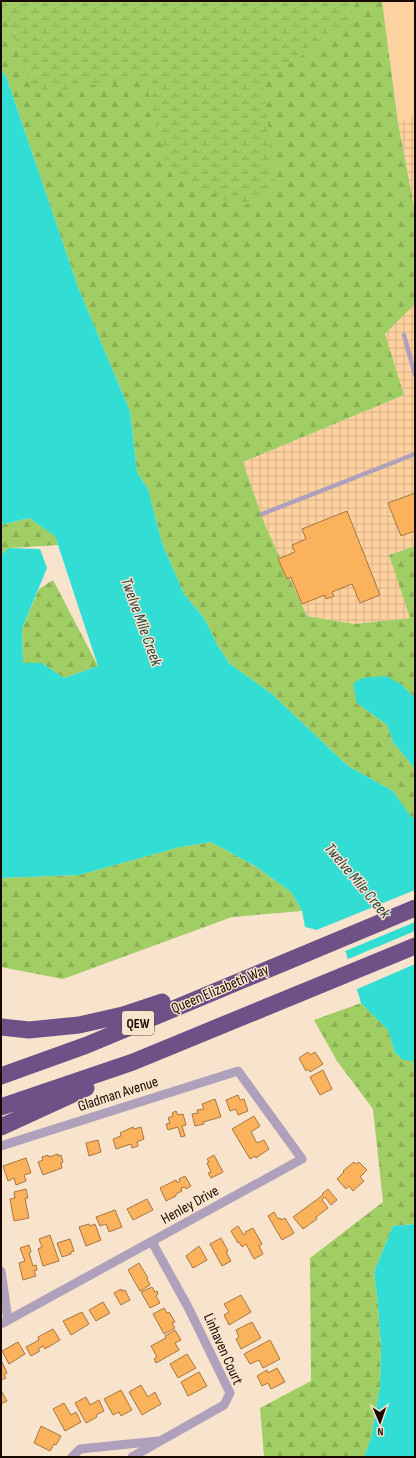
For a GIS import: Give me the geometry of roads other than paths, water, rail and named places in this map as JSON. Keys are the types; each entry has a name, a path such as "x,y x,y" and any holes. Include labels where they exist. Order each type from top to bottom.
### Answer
{"highway":[{"name":"Queen Elizabeth Way","path":"1,1076 87,1045 415,908"},
{"name":"QEW","path":"1,1107 133,1062 415,946"},
{"path":"1,1027 29,1030 79,1025 123,1015 274,966"},
{"path":"1,1127 77,1093 133,1062"}],"street":[{"name":"Gladman Avenue","path":"1,1146 238,1071 242,1076"},
{"name":"Henley Drive","path":"5,1322 302,1159 242,1076"},
{"name":"Linhaven Court","path":"132,1457 224,1405 230,1393 188,1307 152,1242"},
{"path":"1,1271 5,1322"},
{"name":"Linhaven Court","path":"72,1457 80,1449 161,1440"}],"lane":[{"path":"404,335 415,376"},
{"path":"262,514 415,454"}],"water":[{"name":"Twelve Mile Creek","path":"1,68 7,79 78,287 130,411 137,472 148,489 162,543 184,594 204,618 218,646 230,664 272,694 348,766 393,791 412,818 415,817 415,1087 413,1061 403,1060 395,1053 388,1030 361,1003 346,953 333,934 305,927 302,911 291,892 255,866 211,842 180,847 79,875 1,878 1,555 9,548 40,549 47,568 22,629 23,663 42,663 64,678 98,666 55,536 29,518 1,525"},
{"path":"386,676 401,684 415,698 415,769 393,742 387,725 357,703 353,684 362,678"},
{"path":"415,1224 415,1457 364,1457 371,1438 380,1386 381,1348 374,1272 393,1226"}]}
